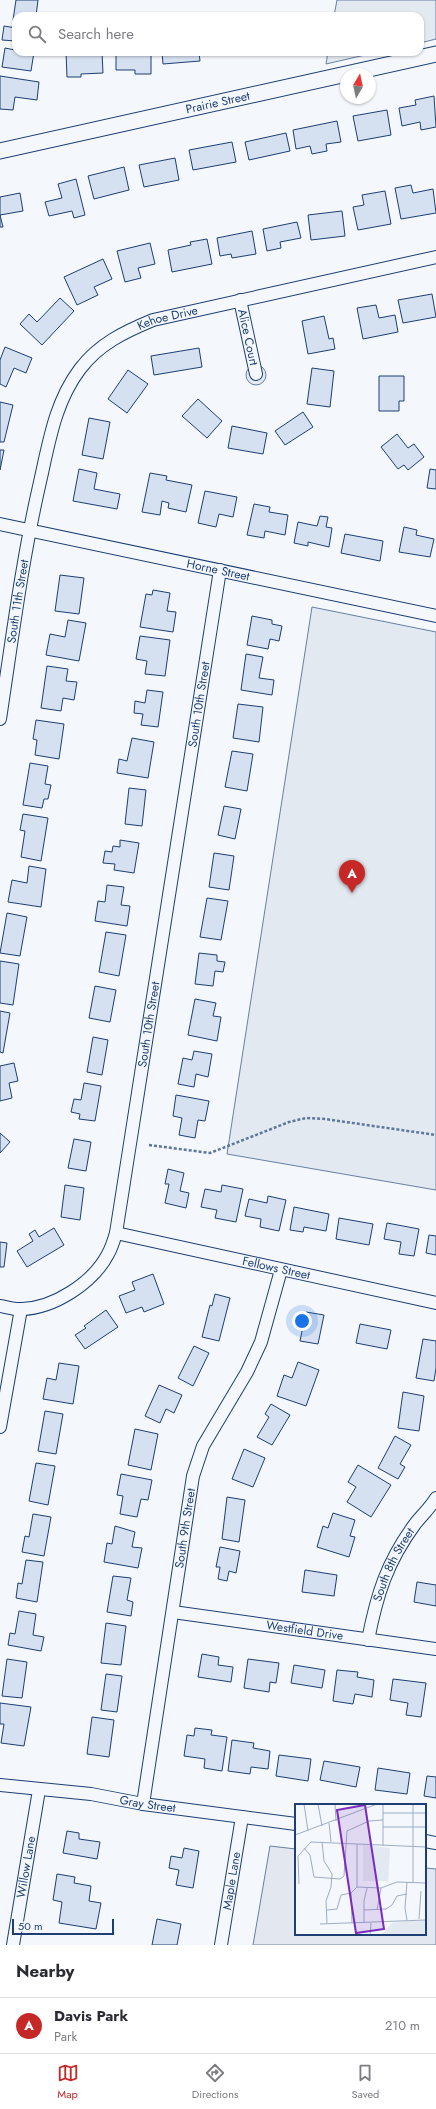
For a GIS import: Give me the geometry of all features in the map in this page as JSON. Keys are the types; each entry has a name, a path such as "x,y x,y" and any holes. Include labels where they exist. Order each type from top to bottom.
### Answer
{"street":[{"name":"Prairie Street","path":"0,151 436,54"},
{"name":"Kehoe Drive","path":"29,531 54,418 64,393 81,368 101,347 123,332 152,320 436,257"},
{"name":"Alice Court","path":"240,300 256,374"},
{"name":"Horne Street","path":"0,524 436,616"},
{"name":"South 11th Street","path":"0,719 29,531"},
{"name":"South 10th Street","path":"0,1306 21,1309 41,1305 61,1297 80,1286 95,1271 108,1254 116,1233 220,570"},
{"name":"Fellows Street","path":"116,1233 436,1303"},
{"name":"South 9th Street","path":"143,1804 193,1476 203,1446 247,1372 261,1342 281,1270"},
{"path":"0,1428 21,1309"},
{"name":"South 8th Street","path":"368,1640 375,1603 387,1571 415,1524 436,1498"},
{"name":"Westfield Drive","path":"173,1612 436,1649"},
{"name":"Gray Street","path":"0,1785 91,1794 143,1804 295,1824"},
{"name":"Willow Lane","path":"13,1945 39,1790"},
{"name":"Maple Lane","path":"221,1945 242,1817"},
{"path":"426,1841 436,1843"}],"path":[{"path":"149,1145 210,1153 289,1122 306,1118 325,1119 436,1135"}],"shaded area":[{"path":"337,0 436,0 436,39 424,42 424,12 335,12"},
{"path":"327,56 361,56 326,64"},
{"path":"256,365 263,368 266,375 263,382 256,385 249,382 246,375 249,368"},
{"path":"312,607 436,632 436,1190 227,1154"},
{"path":"270,1846 295,1849 295,1935 426,1935 426,1868 436,1869 436,1945 253,1945"}],"building":[{"path":"16,0 38,0 36,12 14,12"},
{"path":"4,26 12,27 12,41 2,40"},
{"path":"5,48 12,49 12,56 33,56 31,71 2,67"},
{"path":"66,56 102,56 103,73 81,74 81,77 67,77"},
{"path":"116,56 151,56 151,74 135,74 135,70 116,70"},
{"path":"162,56 199,56 200,61 163,64"},
{"path":"0,76 39,82 37,100 15,97 13,110 0,109"},
{"path":"434,96 436,127 421,130 420,122 402,126 399,108 416,105 415,100"},
{"path":"387,110 391,135 358,141 353,116"},
{"path":"337,121 341,142 326,144 327,151 312,154 310,146 296,149 293,130"},
{"path":"286,133 290,151 249,160 245,142"},
{"path":"232,142 236,162 193,170 189,150"},
{"path":"175,158 179,180 144,187 139,165"},
{"path":"124,167 129,190 94,199 88,176"},
{"path":"76,179 85,215 74,218 72,211 49,216 45,202 62,198 58,184"},
{"path":"411,185 413,193 433,189 436,213 401,219 395,188"},
{"path":"385,191 391,224 358,230 353,207 364,205 362,195"},
{"path":"20,193 23,211 0,215 0,197"},
{"path":"342,211 345,236 311,240 308,215"},
{"path":"0,215 3,227 0,227"},
{"path":"297,222 301,238 280,242 281,248 267,251 263,229"},
{"path":"252,231 256,254 232,258 231,254 220,256 217,238"},
{"path":"207,239 212,264 172,272 168,250 191,245 190,242"},
{"path":"150,243 155,264 138,268 141,278 125,282 117,251"},
{"path":"103,259 112,279 94,287 98,295 77,305 64,277"},
{"path":"432,294 436,317 403,323 398,300"},
{"path":"60,298 74,311 42,345 20,324 29,314 37,322"},
{"path":"376,305 379,318 395,315 398,332 363,339 357,308"},
{"path":"324,316 329,339 333,338 335,349 308,354 302,321"},
{"path":"5,347 32,358 26,373 14,368 6,387 0,384 0,360"},
{"path":"199,348 202,367 154,375 151,356"},
{"path":"312,368 334,371 330,407 307,404"},
{"path":"128,370 148,384 127,413 108,399"},
{"path":"379,376 404,376 404,401 399,401 399,411 379,411"},
{"path":"198,399 222,421 207,438 182,416"},
{"path":"0,402 13,405 4,442 0,442"},
{"path":"303,412 313,427 285,445 275,431"},
{"path":"89,418 110,422 103,459 82,455"},
{"path":"232,426 267,433 263,454 228,448"},
{"path":"397,434 408,448 414,444 424,457 408,470 404,465 398,469 381,447"},
{"path":"0,450 4,450 0,470"},
{"path":"79,469 97,473 94,489 120,494 117,509 73,501"},
{"path":"430,469 436,470 436,489 427,488"},
{"path":"150,473 167,476 166,480 192,485 186,512 168,508 169,503 162,501 160,515 142,512"},
{"path":"205,491 237,497 233,517 219,514 216,527 198,523"},
{"path":"254,504 270,507 269,512 288,515 285,535 265,531 264,538 247,535"},
{"path":"320,516 328,517 326,527 332,528 329,547 308,542 308,546 294,543 298,522 317,526"},
{"path":"404,527 417,530 416,535 434,539 430,557 399,552"},
{"path":"345,534 383,541 380,561 341,553"},
{"path":"60,575 84,578 79,614 55,611"},
{"path":"153,590 170,593 167,611 176,612 173,632 140,627 146,594 152,595"},
{"path":"252,616 272,620 272,624 282,626 279,641 270,639 268,649 247,645"},
{"path":"68,620 86,623 79,661 46,655 50,634 65,637"},
{"path":"140,636 170,640 165,676 145,674 147,661 136,659"},
{"path":"246,654 263,657 259,678 274,680 272,695 241,690"},
{"path":"47,666 68,669 66,681 77,682 74,700 63,698 61,711 41,708"},
{"path":"147,690 163,692 158,727 141,725 143,714 134,713 135,701 145,703"},
{"path":"238,704 263,707 259,742 233,738"},
{"path":"36,720 64,724 59,759 35,755 37,740 33,739"},
{"path":"132,738 154,742 148,778 117,773 119,759 127,761"},
{"path":"232,751 253,754 247,791 225,787"},
{"path":"30,763 48,766 45,784 51,785 48,799 44,799 42,808 23,805"},
{"path":"129,788 146,790 142,826 125,824"},
{"path":"224,806 241,809 235,839 218,835"},
{"path":"23,814 48,818 41,861 21,857 25,831 20,830"},
{"path":"120,840 139,843 134,873 114,870 115,864 103,863 105,851 112,852 113,846 120,847"},
{"path":"214,853 234,856 229,890 209,887"},
{"path":"29,866 46,869 41,907 8,902 12,880 27,883"},
{"path":"107,885 124,887 121,905 130,906 127,926 95,921 98,901 105,902"},
{"path":"207,898 228,901 221,940 200,937"},
{"path":"7,913 27,917 20,956 0,953"},
{"path":"106,932 126,935 119,976 99,972"},
{"path":"199,953 217,955 217,961 225,962 223,972 215,971 213,986 195,984"},
{"path":"0,961 19,964 13,1005 0,1003"},
{"path":"95,986 116,990 110,1022 89,1018"},
{"path":"195,999 216,1003 213,1016 221,1017 217,1041 188,1035"},
{"path":"0,1011 10,1013 3,1053 0,1052"},
{"path":"93,1037 108,1040 102,1075 87,1072"},
{"path":"194,1051 212,1054 208,1077 196,1074 194,1087 178,1084 183,1058 192,1060"},
{"path":"14,1063 18,1081 9,1083 12,1098 0,1101 0,1066"},
{"path":"84,1083 101,1086 95,1121 79,1119 80,1114 71,1112 74,1099 81,1100"},
{"path":"176,1095 209,1101 205,1121 198,1120 195,1138 179,1135 182,1118 173,1116"},
{"path":"0,1133 10,1142 0,1153"},
{"path":"74,1139 91,1142 86,1171 68,1168"},
{"path":"168,1169 184,1173 180,1191 189,1193 186,1208 165,1203 169,1184 165,1184"},
{"path":"65,1185 84,1188 80,1220 61,1217"},
{"path":"222,1185 243,1189 236,1222 215,1218 217,1210 201,1207 205,1189 221,1192"},
{"path":"268,1196 286,1200 279,1231 260,1227 261,1219 245,1216 249,1199 267,1203"},
{"path":"294,1207 329,1214 326,1231 304,1227 303,1232 290,1230"},
{"path":"339,1218 373,1224 369,1245 336,1239"},
{"path":"387,1223 419,1229 414,1256 399,1254 401,1242 384,1239"},
{"path":"54,1228 64,1245 27,1267 17,1251 33,1241 29,1234 35,1230 39,1237"},
{"path":"429,1235 436,1236 436,1255 426,1253"},
{"path":"0,1242 7,1243 4,1267 0,1267"},
{"path":"153,1274 164,1304 144,1312 142,1307 126,1313 119,1296 135,1290 132,1282"},
{"path":"215,1294 230,1298 219,1341 202,1337 210,1305 212,1306"},
{"path":"106,1310 118,1327 85,1349 75,1335 86,1328 84,1326"},
{"path":"306,1312 324,1315 318,1344 300,1341"},
{"path":"360,1324 391,1330 387,1349 356,1343"},
{"path":"423,1339 436,1341 436,1368 434,1381 416,1378"},
{"path":"194,1346 209,1353 193,1386 178,1378"},
{"path":"298,1362 319,1370 306,1406 277,1396 284,1375 292,1378"},
{"path":"59,1363 79,1366 73,1404 43,1399 47,1378 56,1380"},
{"path":"159,1385 182,1395 174,1413 166,1409 160,1423 145,1416"},
{"path":"403,1392 424,1396 419,1431 398,1428"},
{"path":"271,1404 290,1415 272,1445 257,1437 269,1417 265,1414"},
{"path":"45,1411 63,1414 56,1454 38,1451"},
{"path":"135,1429 158,1434 151,1470 128,1465"},
{"path":"395,1436 411,1445 400,1464 405,1467 398,1479 378,1468"},
{"path":"244,1449 265,1458 253,1487 232,1479"},
{"path":"36,1463 55,1466 48,1505 29,1501"},
{"path":"358,1465 391,1485 371,1517 347,1502 356,1487 348,1482"},
{"path":"121,1474 152,1480 148,1500 141,1499 137,1517 120,1514 123,1496 117,1495"},
{"path":"227,1497 245,1500 239,1542 222,1539"},
{"path":"333,1513 355,1520 350,1536 355,1537 349,1557 317,1547 323,1526 328,1528"},
{"path":"33,1514 51,1517 44,1556 22,1552 25,1536 29,1537"},
{"path":"115,1526 135,1532 132,1547 142,1548 138,1568 104,1562 107,1543 112,1544"},
{"path":"220,1547 240,1551 236,1573 229,1571 227,1581 218,1579 220,1567 216,1567"},
{"path":"26,1560 43,1562 37,1602 16,1598 18,1583 22,1584"},
{"path":"305,1570 337,1575 334,1596 302,1592"},
{"path":"113,1576 131,1578 127,1600 133,1602 131,1616 107,1612"},
{"path":"417,1582 436,1585 436,1606 414,1602"},
{"path":"19,1611 36,1614 33,1635 44,1637 41,1651 8,1645 10,1633 15,1634"},
{"path":"106,1623 126,1626 121,1665 101,1663"},
{"path":"202,1654 219,1657 218,1665 233,1667 231,1682 198,1677"},
{"path":"7,1659 27,1662 22,1698 2,1696"},
{"path":"248,1659 279,1663 276,1683 270,1682 269,1692 244,1688"},
{"path":"294,1665 325,1670 322,1688 291,1683"},
{"path":"337,1670 358,1672 357,1677 374,1680 372,1697 355,1694 353,1704 333,1701"},
{"path":"106,1674 122,1676 117,1712 101,1710"},
{"path":"393,1679 426,1683 421,1717 406,1715 408,1703 390,1700"},
{"path":"0,1703 31,1707 24,1746 1,1743 4,1724 0,1724"},
{"path":"92,1717 114,1720 109,1757 87,1754"},
{"path":"195,1728 212,1730 211,1735 227,1737 222,1771 204,1768 205,1759 184,1756 187,1735 194,1736"},
{"path":"232,1740 254,1743 253,1748 270,1751 268,1769 251,1767 250,1774 228,1771"},
{"path":"279,1755 311,1759 308,1781 276,1776"},
{"path":"324,1761 360,1767 356,1787 320,1780"},
{"path":"378,1768 410,1773 407,1794 375,1790"},
{"path":"427,1776 436,1777 436,1798 424,1796"},
{"path":"67,1831 79,1833 79,1839 100,1842 97,1859 63,1853"},
{"path":"184,1848 199,1851 193,1888 176,1885 179,1870 169,1868 171,1856 182,1858"},
{"path":"57,1874 75,1877 74,1883 91,1886 89,1901 101,1903 96,1929 59,1923 62,1902 53,1900"},
{"path":"157,1919 181,1924 177,1945 152,1945"}],"place":[{"name":"Davis Park","path":"352,893"}]}
